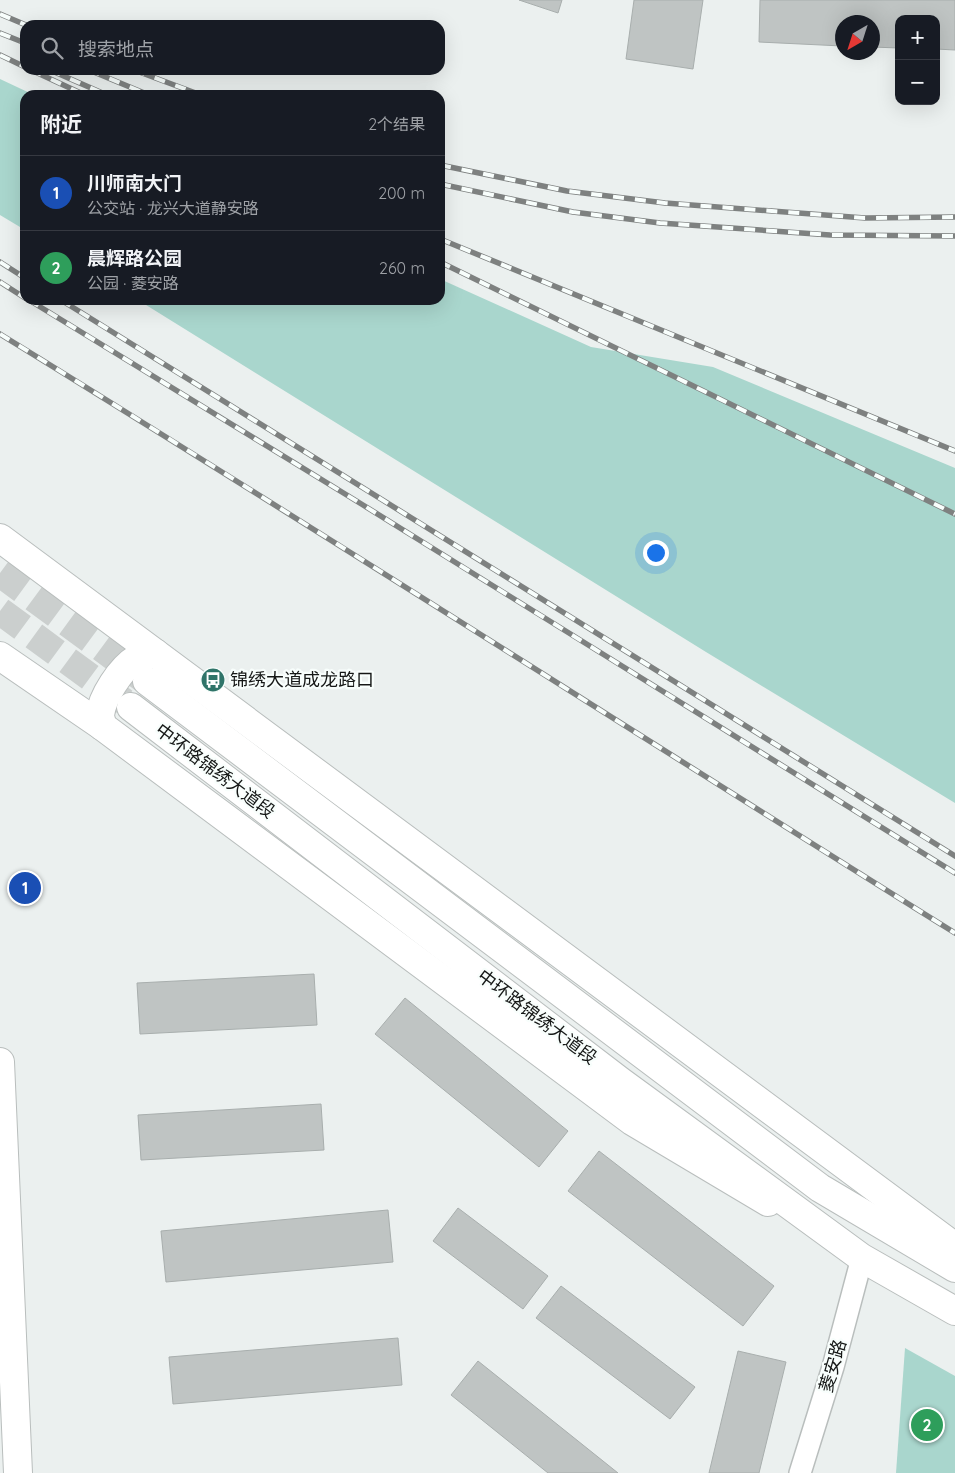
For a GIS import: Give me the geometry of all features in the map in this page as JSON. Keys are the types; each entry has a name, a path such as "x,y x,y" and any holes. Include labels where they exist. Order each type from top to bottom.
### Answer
{"main road":[{"path":"0,538 955,1247"},
{"path":"102,726 100,714 114,682 122,671 136,658 155,653"},
{"path":"0,656 102,726 632,1121 862,1258"},
{"name":"中环路锦绣大道段","path":"147,681 820,1188 955,1268"},
{"name":"中环路锦绣大道段","path":"131,707 620,1081 862,1258 955,1311"},
{"path":"0,1062 18,1473"}],"street":[{"name":"菱安路","path":"800,1473 833,1367 862,1258"}],"green space":[{"path":"0,79 23,90 20,90 20,227 0,215"},
{"path":"445,281 591,347 713,367 955,468 955,803 706,652 146,305 445,305"},
{"path":"905,1348 955,1376 955,1473 896,1473"}],"building":[{"path":"519,0 562,0 558,13"},
{"path":"634,0 703,0 693,69 626,59"},
{"path":"760,0 955,0 955,50 940,49 940,15 895,15 895,48 880,47 880,15 835,15 835,46 759,42"},
{"path":"314,974 317,1025 140,1034 137,983"},
{"path":"405,998 568,1131 539,1167 375,1034"},
{"path":"321,1104 324,1150 141,1160 138,1115"},
{"path":"599,1151 774,1286 743,1326 568,1191"},
{"path":"458,1208 548,1276 523,1309 433,1241"},
{"path":"388,1210 393,1262 166,1282 161,1231"},
{"path":"561,1286 695,1387 670,1419 536,1318"},
{"path":"398,1338 402,1385 173,1404 169,1357"},
{"path":"738,1351 786,1362 759,1473 709,1473"},
{"path":"478,1361 618,1473 548,1473 451,1395"}],"tunnel":[{"path":"0,573 145,680"},
{"path":"0,611 128,705"}],"railway":[{"path":"0,14 20,22"},
{"path":"0,33 20,41"},
{"path":"0,55 20,65"},
{"path":"42,75 74,90"},
{"path":"61,75 96,90"},
{"path":"101,75 137,90"},
{"path":"147,75 188,90"},
{"path":"445,166 567,191 665,203 865,218 955,217"},
{"path":"445,185 573,212 660,223 830,235 955,236"},
{"path":"445,241 955,451"},
{"path":"0,262 20,275"},
{"path":"445,264 955,514"},
{"path":"0,282 20,295"},
{"path":"37,305 955,873"},
{"path":"69,305 955,856"},
{"path":"0,334 955,933"}],"place":[{"name":"锦绣大道成龙路口","path":"213,680"},
{"name":"川师南大门","path":"25,888"},
{"name":"晨辉路公园","path":"927,1425"}]}
